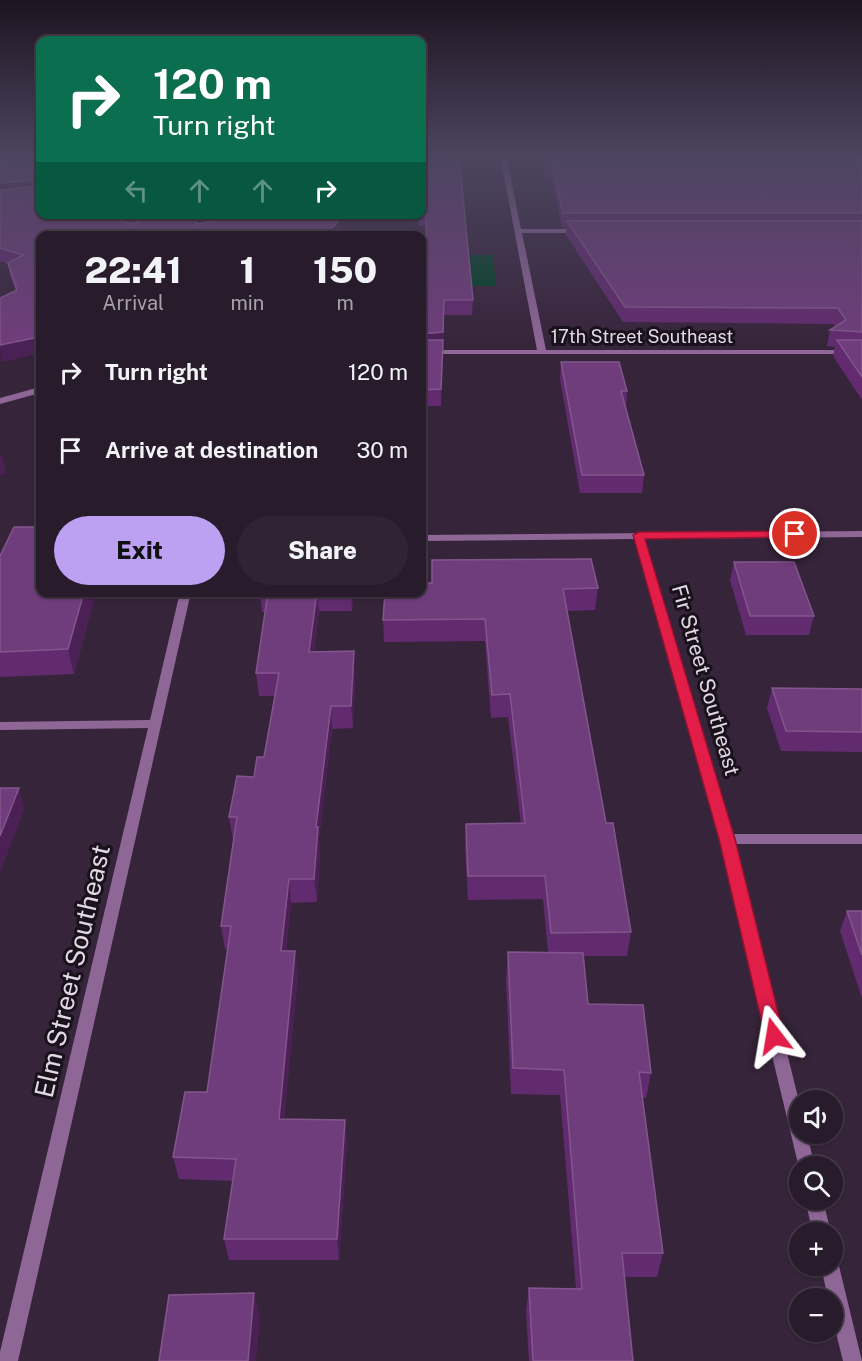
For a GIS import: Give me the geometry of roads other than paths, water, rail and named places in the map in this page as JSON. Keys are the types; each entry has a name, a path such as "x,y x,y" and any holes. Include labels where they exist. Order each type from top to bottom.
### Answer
{"street":[{"path":"515,219 542,352"},
{"path":"517,231 588,231"},
{"name":"17th Street Southeast","path":"426,352 862,352"},
{"path":"0,401 36,391"},
{"path":"426,538 862,534"},
{"name":"Fir Street Southeast","path":"639,535 727,839 803,1156"},
{"name":"Elm Street Southeast","path":"8,1361 153,724 185,597"},
{"path":"0,726 153,724"},
{"path":"727,839 862,839"},
{"path":"832,1276 853,1361"}]}
